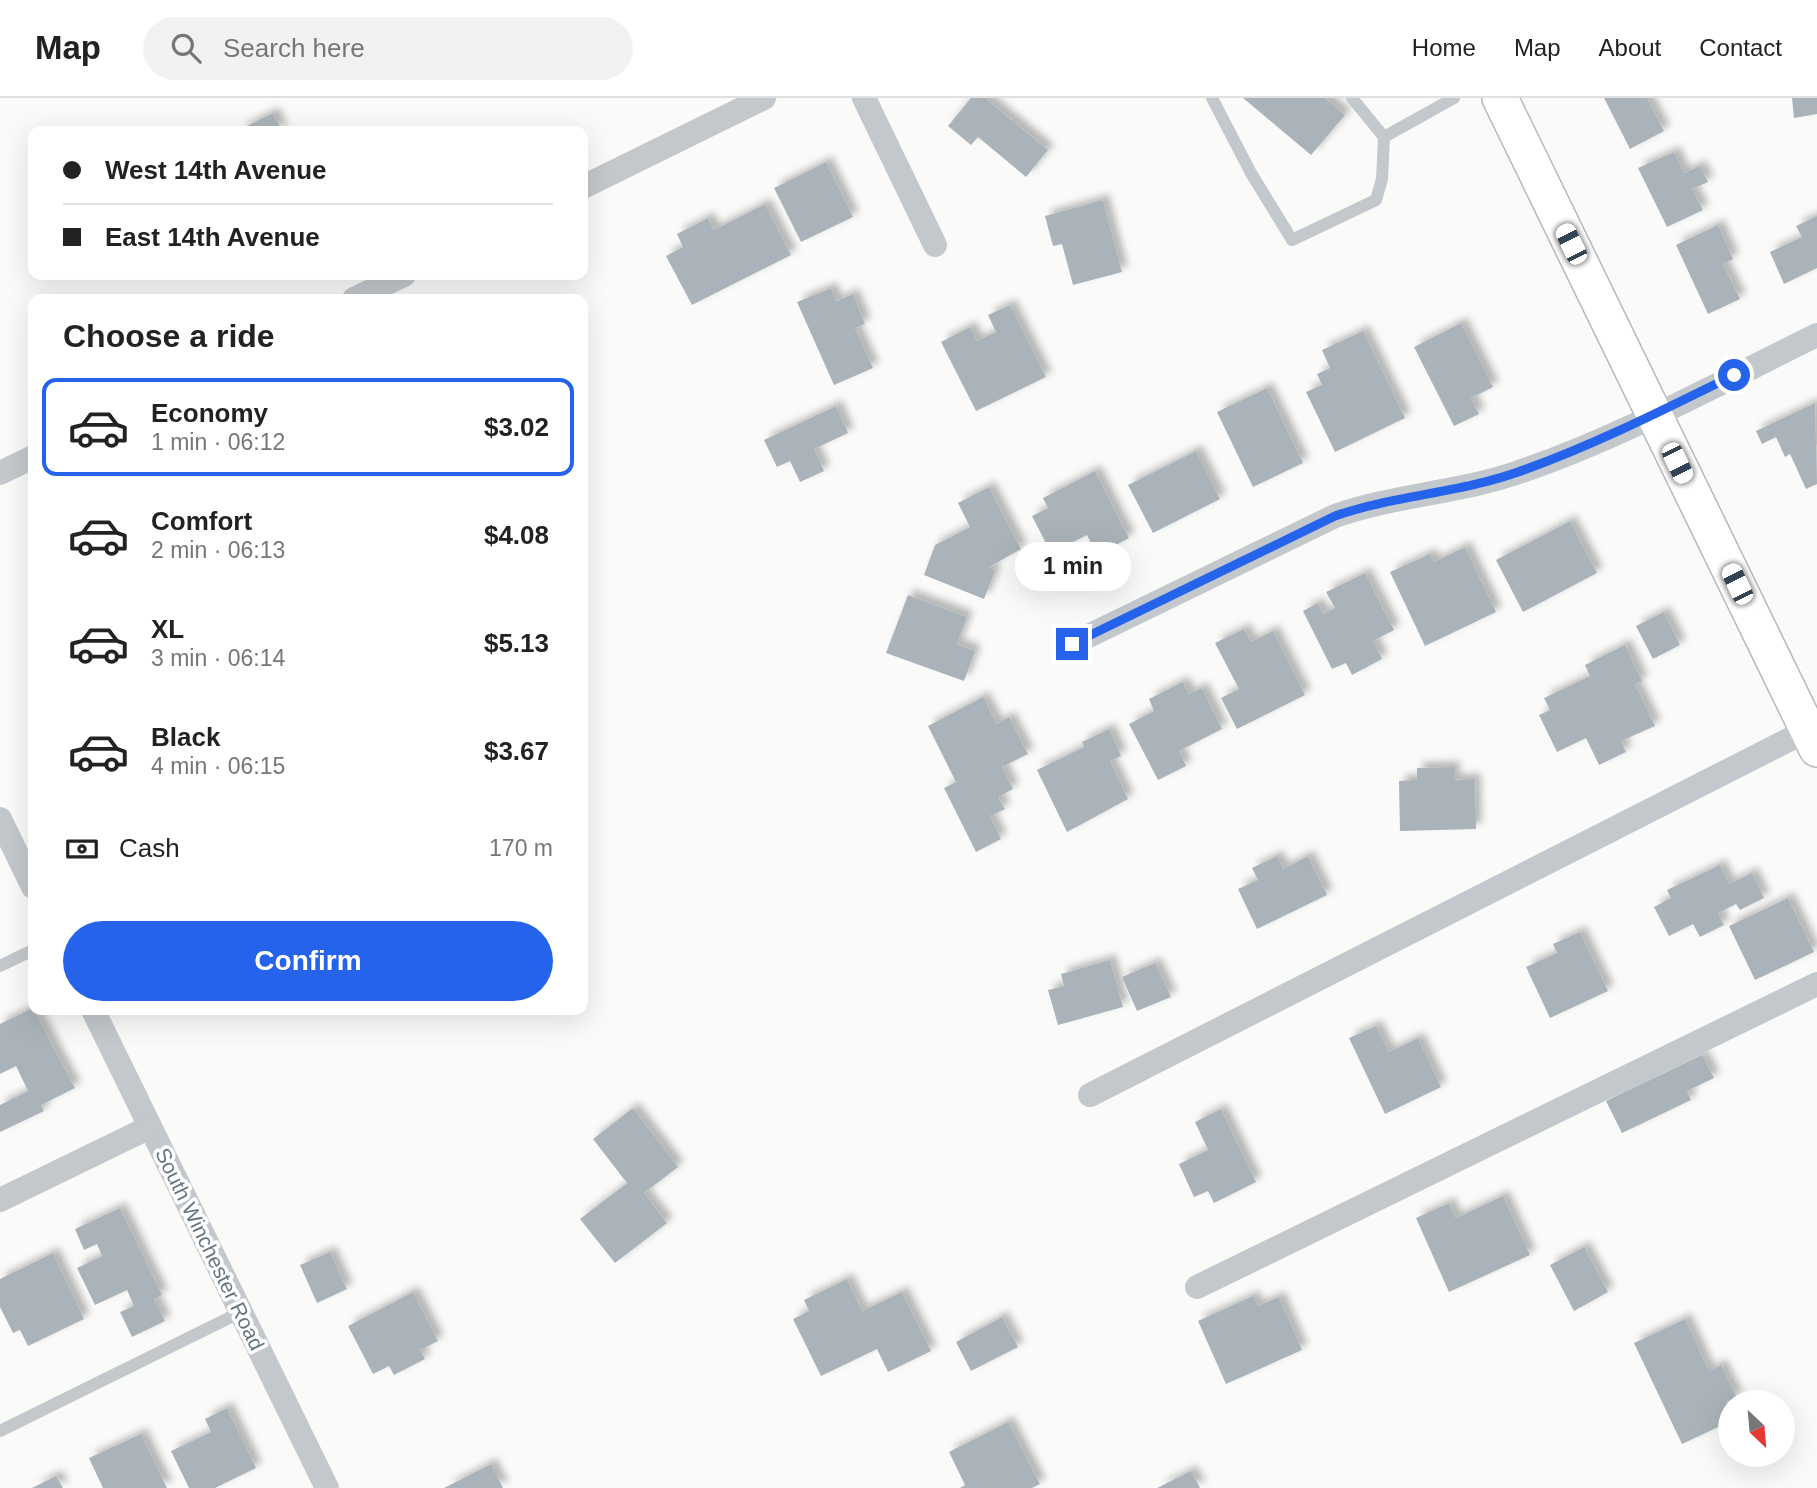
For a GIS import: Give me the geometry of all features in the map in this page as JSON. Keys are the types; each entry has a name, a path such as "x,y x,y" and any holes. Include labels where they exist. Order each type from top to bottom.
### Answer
{"main road":[{"path":"1500,98 1813,739"}],"street":[{"path":"588,185 764,98"},
{"path":"864,98 935,245"},
{"path":"364,294 394,280"},
{"path":"1072,644 1335,516 1372,503 1485,482 1518,472 1653,414 1817,335"},
{"path":"0,474 28,460"},
{"path":"1090,1095 1813,739"},
{"path":"0,819 28,877"},
{"path":"1197,1287 1817,985"},
{"name":"South Winchester Road","path":"95,1015 327,1488"},
{"path":"0,1200 150,1127"}],"lane":[{"path":"1213,98 1251,173 1292,240 1376,200 1382,179 1384,138 1352,98"},
{"path":"1384,138 1454,98"},
{"path":"0,966 28,952"},
{"path":"0,1431 241,1312"}],"building":[{"path":"971,98 985,98 1048,150 1026,177 978,137 971,145 948,126"},
{"path":"1243,98 1325,98 1345,115 1311,155"},
{"path":"1604,98 1647,98 1664,131 1630,149"},
{"path":"1792,98 1817,98 1817,114 1794,118"},
{"path":"273,113 280,126 247,126"},
{"path":"1674,152 1684,173 1700,166 1708,182 1692,189 1703,210 1667,227 1638,168"},
{"path":"826,162 853,217 801,242 774,188"},
{"path":"1103,200 1122,272 1073,285 1062,244 1053,246 1045,216"},
{"path":"765,204 791,255 692,305 666,256 683,247 677,234 708,218 714,230"},
{"path":"1817,216 1817,268 1784,284 1770,252 1802,237 1796,226"},
{"path":"1718,225 1733,259 1723,264 1740,299 1708,314 1676,245"},
{"path":"831,288 836,301 853,294 865,324 855,328 873,368 834,385 797,302"},
{"path":"1010,305 1046,377 976,411 941,342 970,327 977,341 996,332 988,315"},
{"path":"1461,323 1493,387 1471,398 1479,414 1454,426 1414,347"},
{"path":"1363,331 1405,418 1335,452 1306,392 1322,385 1317,374 1330,368 1322,350"},
{"path":"1267,388 1303,463 1253,487 1217,412"},
{"path":"1815,403 1817,484 1806,489 1790,454 1785,457 1776,437 1762,444 1756,431"},
{"path":"836,406 848,433 814,449 824,471 800,482 790,461 777,467 764,440"},
{"path":"1196,451 1220,499 1153,533 1128,485"},
{"path":"1095,471 1129,538 1097,555 1087,535 1051,553 1032,516 1048,508 1043,498"},
{"path":"989,487 1021,549 989,567 995,571 984,599 924,575 935,545 970,527 958,503"},
{"path":"1570,521 1597,573 1523,612 1496,560"},
{"path":"1465,547 1496,612 1425,646 1390,572 1430,554 1434,562"},
{"path":"1365,573 1394,630 1373,641 1382,659 1352,675 1346,663 1332,669 1303,611 1318,603 1323,614 1335,608 1326,592"},
{"path":"908,595 967,617 957,644 975,651 964,681 886,653"},
{"path":"1664,612 1680,645 1653,659 1636,626"},
{"path":"1244,629 1251,642 1273,631 1305,695 1237,729 1221,698 1239,689 1215,643"},
{"path":"1625,645 1642,681 1635,684 1655,726 1621,741 1626,752 1599,765 1586,738 1557,752 1539,715 1550,710 1544,698 1590,676 1585,665"},
{"path":"1183,682 1189,694 1202,688 1222,729 1179,751 1186,766 1158,780 1129,724 1154,711 1149,699"},
{"path":"983,697 997,724 1009,717 1028,754 1002,767 1013,789 998,797 1005,809 990,816 1001,839 976,852 944,788 956,782 928,726"},
{"path":"1109,729 1121,756 1110,761 1128,799 1067,832 1037,770 1084,747 1082,742"},
{"path":"1454,767 1454,780 1475,779 1476,829 1400,831 1399,781 1417,780 1417,768"},
{"path":"1277,856 1283,869 1308,856 1327,895 1257,929 1238,889 1258,880 1252,868"},
{"path":"1720,865 1729,884 1752,873 1764,898 1740,910 1736,904 1718,913 1724,925 1700,937 1693,924 1669,936 1654,907 1671,898 1667,890"},
{"path":"1788,898 1814,952 1755,980 1729,926"},
{"path":"1580,932 1608,991 1550,1018 1526,967 1557,953 1553,944"},
{"path":"1110,960 1123,1007 1058,1025 1048,990 1064,986 1061,974"},
{"path":"1155,963 1171,997 1137,1011 1122,977"},
{"path":"28,1010 28,1015 37,1015 75,1088 41,1105 44,1111 0,1132 0,1105 28,1091 16,1066 0,1074 0,1024"},
{"path":"1376,1026 1389,1052 1418,1038 1441,1087 1385,1114 1349,1038"},
{"path":"1702,1055 1714,1078 1687,1091 1691,1100 1622,1133 1606,1101"},
{"path":"633,1108 678,1167 644,1193 667,1223 615,1263 580,1219 627,1183 593,1139"},
{"path":"1221,1109 1256,1182 1214,1203 1208,1191 1194,1197 1179,1164 1208,1150 1195,1122"},
{"path":"1503,1196 1530,1255 1449,1292 1416,1218 1449,1203 1456,1218"},
{"path":"120,1208 162,1295 154,1299 165,1321 132,1337 120,1312 134,1306 127,1290 95,1305 77,1268 102,1256 97,1244 84,1250 75,1229"},
{"path":"1584,1247 1608,1292 1574,1311 1550,1265"},
{"path":"330,1252 347,1289 317,1303 300,1265"},
{"path":"53,1253 84,1319 28,1346 20,1330 13,1333 0,1307 0,1279"},
{"path":"847,1279 862,1311 902,1292 931,1351 888,1372 877,1349 821,1376 793,1319 809,1311 804,1300"},
{"path":"413,1292 438,1341 420,1350 425,1359 394,1375 389,1366 373,1374 348,1326"},
{"path":"1253,1296 1258,1306 1279,1297 1302,1350 1226,1384 1198,1321"},
{"path":"1002,1317 1018,1347 971,1371 956,1342"},
{"path":"1685,1319 1709,1371 1721,1365 1733,1390 1718,1390 1718,1427 1682,1444 1634,1343"},
{"path":"227,1408 256,1468 215,1488 189,1488 171,1451 211,1432 205,1419"},
{"path":"1008,1422 1040,1484 1032,1488 960,1488 965,1485 949,1452"},
{"path":"141,1434 167,1488 103,1488 89,1458"},
{"path":"491,1464 503,1488 444,1488"},
{"path":"1191,1471 1200,1488 1157,1488"},
{"path":"56,1476 63,1488 32,1488"}],"route":[{"path":"1072,644 1335,516 1372,503 1485,482 1518,472 1613,433 1734,375"}]}
